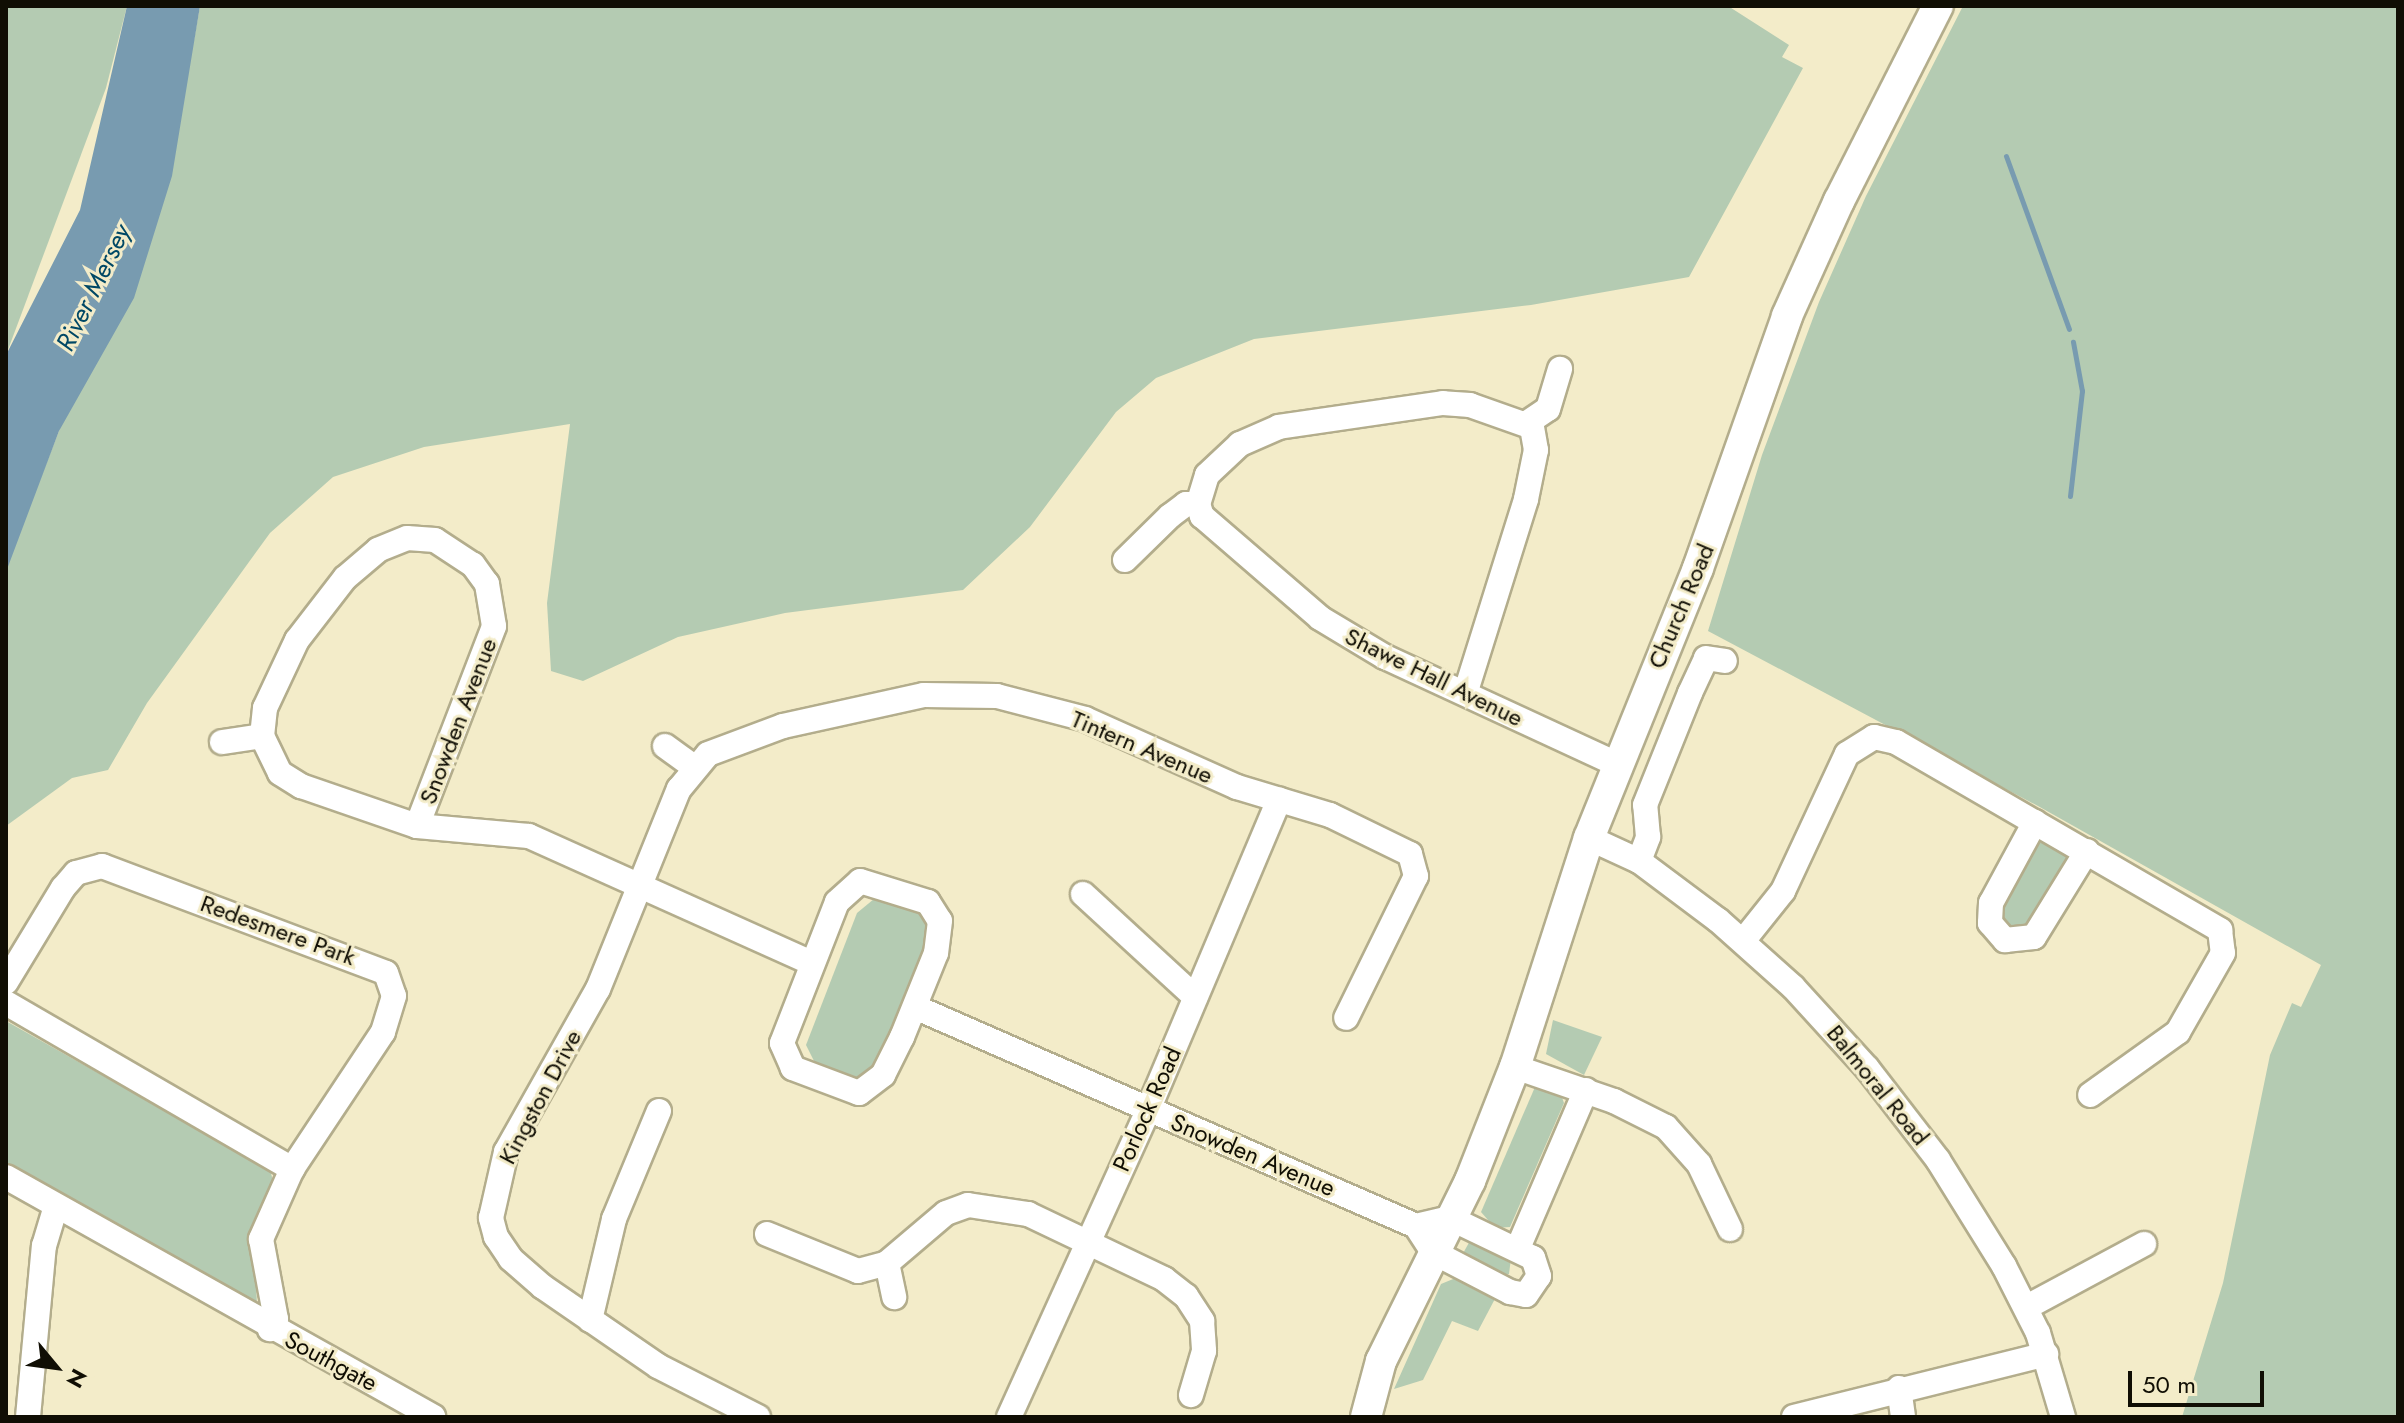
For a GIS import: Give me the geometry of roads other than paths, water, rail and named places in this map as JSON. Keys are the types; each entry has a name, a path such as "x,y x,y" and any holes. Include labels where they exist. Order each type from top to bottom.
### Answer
{"main road":[{"name":"Church Road","path":"1366,1417 1381,1361 1450,1218 1515,1067 1589,838 1698,568 1811,257 1938,6"}],"street":[{"path":"1527,423 1548,409 1560,369"},
{"path":"1125,560 1170,516 1186,504 1198,504 1207,475 1224,457 1256,434 1279,427 1443,403 1470,405 1527,423 1536,437 1536,450 1526,499 1466,691"},
{"name":"Shawe Hall Avenue","path":"1198,504 1208,523 1320,618 1385,657 1466,691 1617,764"},
{"name":"Snowden Avenue","path":"417,826 494,626 487,584 455,550 435,540 407,538 378,550 345,578 297,640 278,677 262,736 280,773 301,786 417,826 529,836 810,962"},
{"name":"Church Road","path":"1639,861 1648,837 1645,805 1690,693 1706,658 1725,661"},
{"name":"Tintern Avenue","path":"693,766 733,741 783,726 924,695 957,693 1011,699 1085,719 1160,756 1279,800 1330,815 1412,857 1416,876 1346,1018"},
{"path":"222,742 262,736"},
{"path":"1743,941 1783,891 1842,762 1864,741 1896,742 2208,919 2220,930 2224,945 2174,1038 2090,1095"},
{"path":"637,887 693,766 665,746"},
{"name":"Porlock Road","path":"1009,1417 1148,1110 1279,800"},
{"path":"2035,822 1989,912 1996,932 2005,940 2025,942 2042,929 2087,851"},
{"name":"Balmoral Road","path":"1589,838 1639,861 1743,941 1830,1026 1898,1107 1954,1185 2027,1307 2046,1354 2063,1417"},
{"name":"Redesmere Park","path":"6,982 63,888 76,873 102,866 379,969 394,996 383,1032 292,1169 261,1239 276,1319 270,1329"},
{"path":"860,881 928,902 940,921 936,953 915,1007 873,1086 859,1093 793,1068 782,1043 810,962 837,902 860,881"},
{"name":"Kingston Drive","path":"637,887 598,989 528,1109 494,1188 496,1237 511,1259 590,1320 658,1366 758,1417"},
{"path":"1083,894 1195,997"},
{"path":"6,1003 292,1169"},
{"name":"Snowden Avenue","path":"915,1007 1416,1226"},
{"path":"1515,1067 1639,1111 1676,1137 1710,1183 1730,1229"},
{"path":"1518,1248 1586,1090"},
{"path":"590,1320 614,1219 659,1111"},
{"path":"6,1177 270,1329"},
{"path":"767,1234 858,1271 887,1263 946,1213 968,1205 1016,1211 1164,1279 1186,1296 1202,1321 1204,1351 1191,1395"},
{"path":"28,1417 44,1246 56,1206"},
{"path":"1450,1218 1518,1248 1539,1266 1539,1276 1526,1295 1510,1292 1433,1252 1416,1226 1450,1218"},
{"path":"2027,1307 2144,1244"},
{"path":"887,1263 894,1297"},
{"name":"Southgate","path":"270,1329 433,1417"},
{"path":"1794,1417 1899,1388 2046,1354"},
{"path":"1899,1388 1903,1417"}],"water":[{"name":"River Mersey","path":"127,6 200,6 172,176 134,298 59,431 6,572 6,355 80,210"}],"waterway":[{"path":"2006,156 2069,329"},
{"path":"2070,496 2082,391 2073,342"}]}
